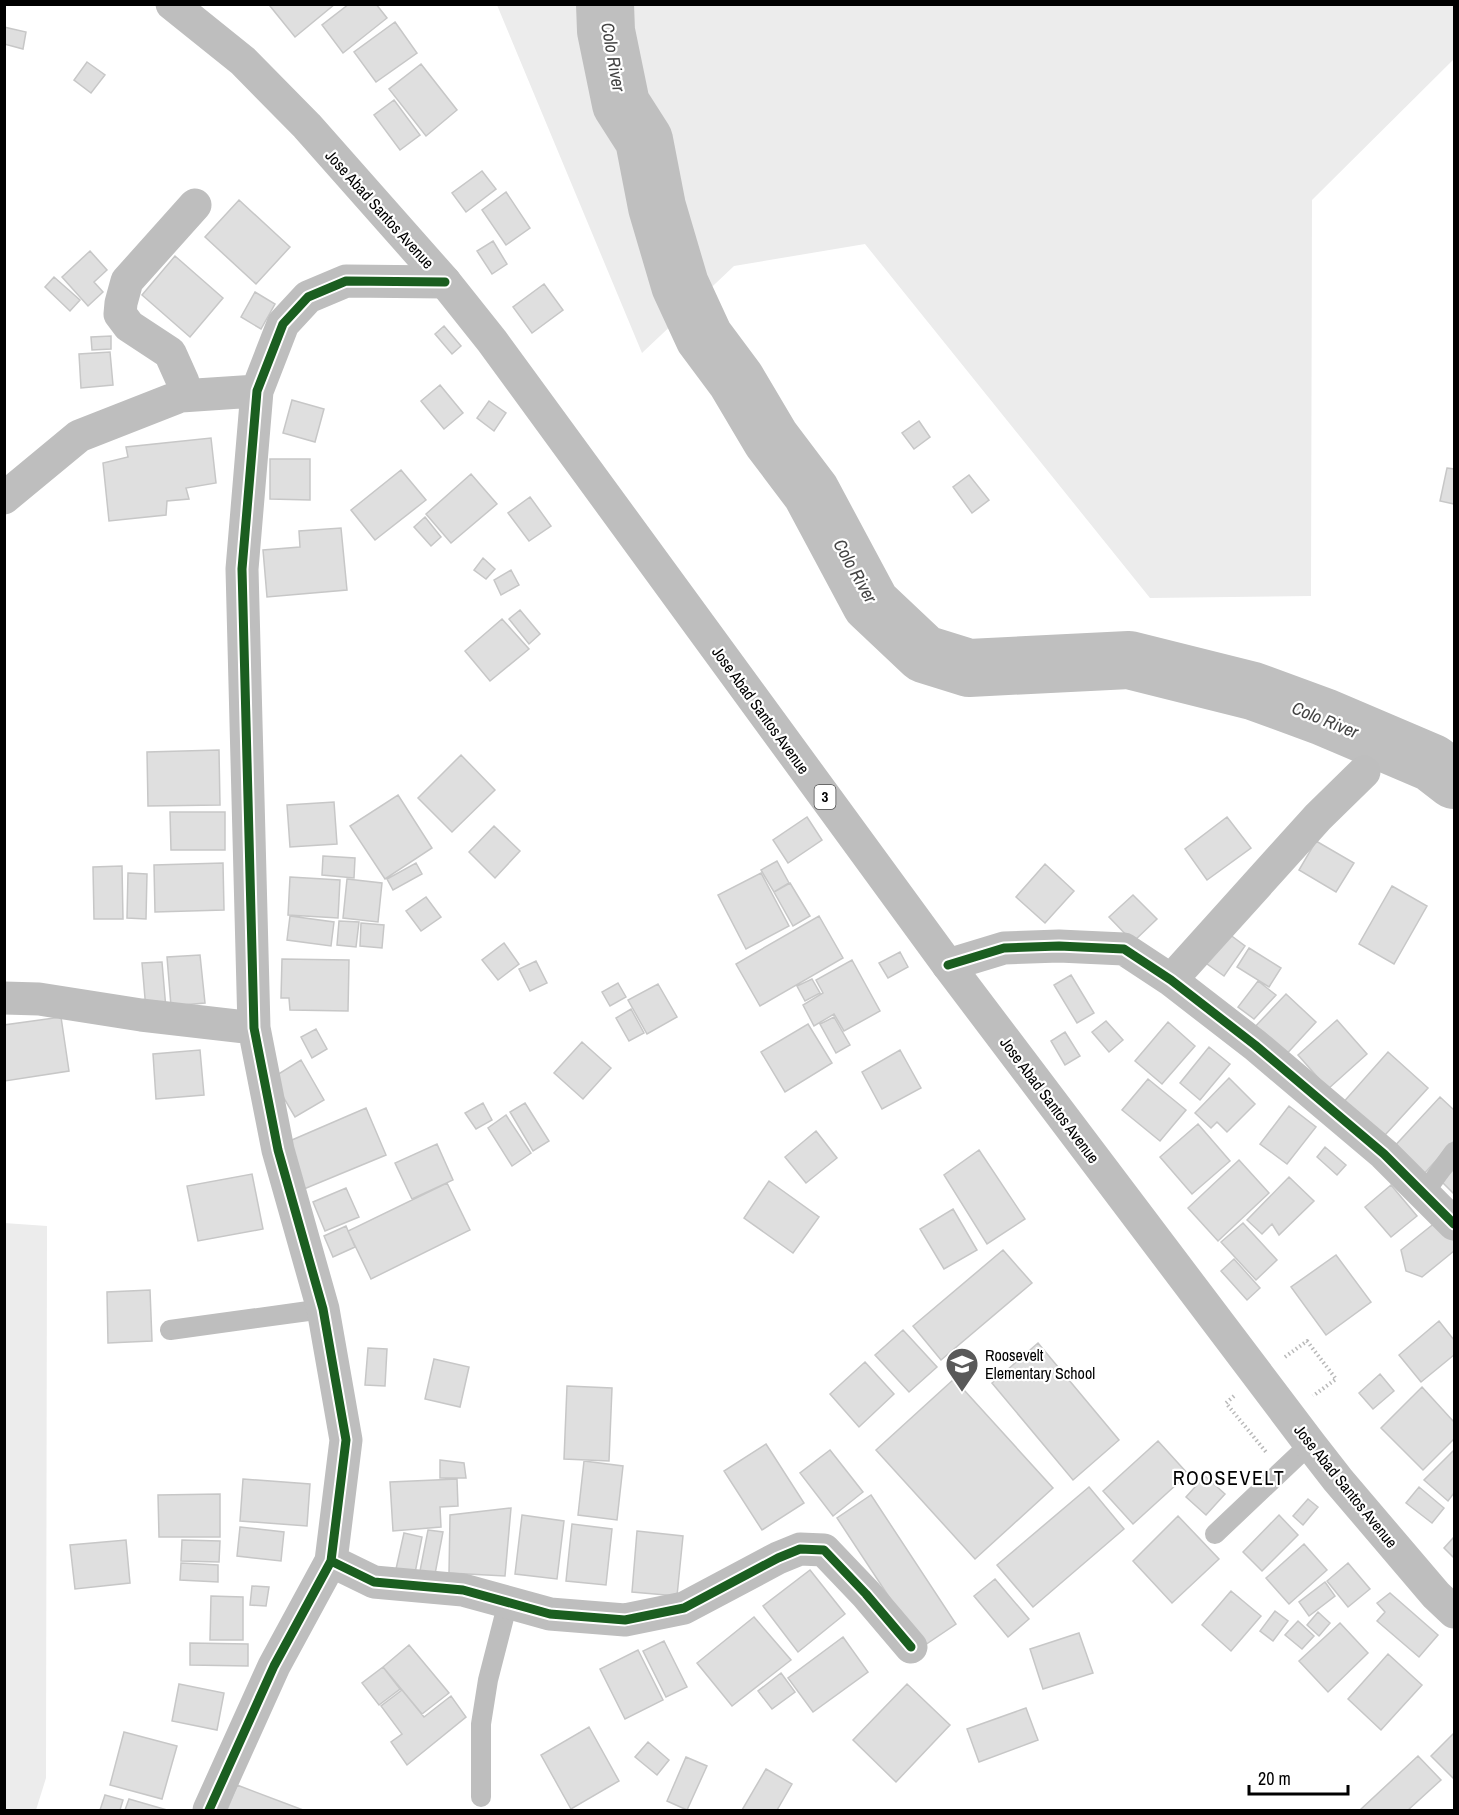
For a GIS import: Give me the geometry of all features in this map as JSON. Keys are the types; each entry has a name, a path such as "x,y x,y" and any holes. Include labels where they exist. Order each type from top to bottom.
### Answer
{"main road":[{"name":"Jose Abad Santos Avenue","path":"172,4 251,69 307,126 446,282 492,341 948,965 1310,1444 1436,1595 1455,1612"},
{"path":"181,396 183,382 170,353 153,344 129,326 120,314 120,303 127,281 195,205"},
{"path":"209,1810 273,1666 331,1561 346,1440 323,1309 278,1150 254,1028 242,569 257,391 283,324 308,297 345,281 446,282"},
{"path":"4,498 79,436 181,396 257,391"},
{"path":"1171,980 1318,817 1364,772"},
{"path":"948,965 1004,948 1059,946 1124,949 1171,980 1281,1066 1384,1154 1455,1224"},
{"path":"4,998 39,999 141,1015 254,1028"},
{"path":"331,1561 374,1582 463,1590 550,1614 626,1620 684,1608 778,1558 800,1549 824,1550 866,1594 911,1647"}],"lane":[{"path":"1424,1194 1455,1152"},
{"path":"170,1330 323,1309"},
{"path":"1215,1534 1310,1444"},
{"path":"481,1797 481,1724 488,1680 508,1602"}],"path":[{"path":"1285,1357 1307,1341 1336,1379"},
{"path":"1234,1396 1226,1403 1281,1471"}],"shaded area":[{"path":"497,5 1454,5 1454,59 1312,200 1311,596 1150,598 865,244 734,266 642,353"},
{"path":"4,1223 47,1226 46,1778 36,1810 5,1810"}],"building":[{"path":"272,4 335,4 295,37 270,6"},
{"path":"349,4 376,4 387,18 343,53 322,25"},
{"path":"395,22 417,53 376,82 354,52"},
{"path":"4,27 26,32 23,49 4,44"},
{"path":"87,62 105,75 91,93 74,80"},
{"path":"421,64 457,110 426,136 389,89"},
{"path":"394,100 420,135 400,150 374,115"},
{"path":"482,171 496,189 466,212 452,193"},
{"path":"506,192 530,228 506,245 482,210"},
{"path":"239,200 290,247 256,284 205,237"},
{"path":"493,241 507,264 492,274 477,251"},
{"path":"90,251 107,270 94,282 103,292 88,306 62,277"},
{"path":"175,256 223,298 190,337 142,295"},
{"path":"54,277 80,300 70,311 45,287"},
{"path":"544,284 563,310 532,333 513,307"},
{"path":"255,292 275,304 261,329 241,317"},
{"path":"444,326 461,346 452,354 435,334"},
{"path":"111,336 111,349 92,350 91,337"},
{"path":"110,352 113,385 81,388 79,354"},
{"path":"440,385 463,413 444,429 421,401"},
{"path":"292,400 324,409 315,442 283,433"},
{"path":"489,401 506,413 494,431 477,418"},
{"path":"919,421 930,437 914,449 902,433"},
{"path":"211,438 216,483 186,488 189,499 167,501 166,515 109,521 103,463 128,457 126,447"},
{"path":"270,459 310,459 310,500 270,499"},
{"path":"1447,468 1454,469 1454,504 1440,501"},
{"path":"401,470 426,500 375,540 351,510"},
{"path":"471,474 497,504 451,543 426,514"},
{"path":"969,475 989,500 972,513 953,487"},
{"path":"530,497 551,526 529,541 508,513"},
{"path":"425,517 441,537 431,546 414,527"},
{"path":"341,528 347,590 267,597 263,550 300,547 299,531"},
{"path":"483,558 495,569 486,579 474,570"},
{"path":"511,570 519,585 501,595 494,580"},
{"path":"520,610 540,634 529,644 509,619"},
{"path":"502,619 529,649 490,681 465,651"},
{"path":"219,750 220,805 148,806 147,752"},
{"path":"461,755 495,790 452,832 418,798"},
{"path":"398,795 432,848 385,879 350,826"},
{"path":"334,802 337,844 290,847 287,805"},
{"path":"170,812 225,812 225,850 171,850"},
{"path":"807,817 822,840 788,863 773,840"},
{"path":"1227,817 1251,848 1207,880 1185,849"},
{"path":"494,826 520,851 495,878 469,852"},
{"path":"1316,841 1354,863 1336,892 1299,870"},
{"path":"323,856 355,858 354,878 322,875"},
{"path":"777,861 789,883 774,892 761,870"},
{"path":"223,863 224,910 155,912 154,865"},
{"path":"416,863 422,874 393,890 387,879"},
{"path":"1045,864 1074,891 1045,923 1016,897"},
{"path":"122,866 123,919 94,919 93,867"},
{"path":"128,873 147,874 146,919 127,918"},
{"path":"761,873 789,926 746,949 718,895"},
{"path":"290,877 340,880 338,918 288,915"},
{"path":"347,879 382,883 378,922 343,918"},
{"path":"790,883 810,916 793,926 774,892"},
{"path":"1392,886 1427,906 1394,964 1359,944"},
{"path":"1133,895 1157,919 1133,942 1109,917"},
{"path":"426,897 441,917 421,931 406,911"},
{"path":"290,916 334,922 331,946 287,940"},
{"path":"819,916 843,958 760,1006 736,964"},
{"path":"339,921 359,922 356,947 337,945"},
{"path":"361,923 384,925 382,948 360,946"},
{"path":"1225,931 1245,946 1224,976 1203,961"},
{"path":"504,943 519,964 498,980 482,960"},
{"path":"1249,948 1281,968 1269,987 1237,967"},
{"path":"900,952 908,967 888,978 879,963"},
{"path":"200,955 205,1003 171,1006 167,957"},
{"path":"282,959 349,960 348,1011 290,1010 289,998 281,998"},
{"path":"852,960 880,1011 844,1031 834,1014 814,1026 803,1005 823,993 816,980"},
{"path":"536,961 547,983 530,991 519,969"},
{"path":"162,962 166,1009 146,1010 142,963"},
{"path":"1071,975 1094,1013 1077,1023 1054,985"},
{"path":"812,979 820,993 805,1001 797,986"},
{"path":"1258,981 1276,995 1254,1019 1238,1007"},
{"path":"618,983 626,997 610,1006 602,992"},
{"path":"658,984 677,1017 647,1034 628,1000"},
{"path":"1286,994 1316,1022 1282,1059 1251,1031"},
{"path":"631,1009 644,1033 629,1041 616,1018"},
{"path":"61,1017 69,1071 5,1081 4,1025"},
{"path":"834,1017 850,1045 836,1053 820,1024"},
{"path":"1337,1020 1367,1054 1328,1089 1298,1055"},
{"path":"1106,1021 1123,1040 1109,1052 1092,1032"},
{"path":"1168,1022 1195,1046 1162,1084 1135,1061"},
{"path":"808,1024 832,1063 785,1092 761,1052"},
{"path":"316,1029 327,1049 312,1058 301,1037"},
{"path":"1065,1032 1080,1056 1065,1065 1051,1041"},
{"path":"582,1042 611,1068 583,1099 554,1073"},
{"path":"1209,1047 1230,1064 1200,1100 1180,1083"},
{"path":"200,1050 204,1095 156,1099 153,1054"},
{"path":"900,1050 921,1088 882,1109 862,1072"},
{"path":"1388,1052 1428,1088 1385,1135 1340,1106"},
{"path":"301,1060 324,1100 295,1117 272,1078"},
{"path":"1229,1078 1255,1104 1227,1132 1217,1122 1211,1128 1195,1113"},
{"path":"1148,1079 1186,1110 1160,1141 1122,1110"},
{"path":"1440,1097 1454,1110 1454,1141 1421,1177 1391,1150"},
{"path":"483,1103 492,1120 476,1129 465,1113"},
{"path":"525,1103 549,1141 533,1151 510,1112"},
{"path":"1289,1106 1316,1127 1287,1164 1260,1144"},
{"path":"366,1108 386,1155 304,1189 285,1143"},
{"path":"506,1115 531,1153 512,1166 488,1128"},
{"path":"1198,1124 1230,1161 1192,1194 1160,1157"},
{"path":"816,1131 837,1158 806,1183 785,1157"},
{"path":"437,1144 453,1180 412,1199 395,1163"},
{"path":"1325,1147 1346,1165 1337,1175 1317,1157"},
{"path":"979,1150 1025,1219 987,1244 944,1175"},
{"path":"1239,1160 1269,1193 1218,1241 1188,1208"},
{"path":"1454,1169 1454,1194 1442,1182"},
{"path":"252,1174 263,1229 198,1241 187,1186"},
{"path":"1289,1177 1314,1201 1279,1235 1272,1224 1262,1234 1247,1220"},
{"path":"769,1181 819,1217 793,1253 744,1218"},
{"path":"447,1183 470,1230 371,1279 348,1231"},
{"path":"1391,1185 1417,1216 1391,1237 1365,1207"},
{"path":"346,1188 359,1217 325,1231 313,1202"},
{"path":"953,1209 977,1250 944,1269 920,1229"},
{"path":"1436,1222 1454,1241 1454,1251 1422,1277 1406,1271 1401,1250"},
{"path":"1243,1223 1277,1260 1256,1280 1221,1242"},
{"path":"346,1226 355,1247 333,1257 324,1236"},
{"path":"1003,1250 1032,1283 941,1360 913,1326"},
{"path":"1336,1255 1371,1302 1326,1335 1291,1287"},
{"path":"1234,1259 1260,1288 1247,1300 1221,1271"},
{"path":"150,1290 152,1341 108,1343 107,1292"},
{"path":"1439,1321 1454,1340 1454,1355 1421,1382 1399,1355"},
{"path":"903,1330 937,1367 909,1392 875,1355"},
{"path":"1038,1343 1119,1440 1073,1480 992,1383"},
{"path":"368,1348 387,1349 385,1386 365,1385"},
{"path":"434,1359 469,1367 460,1407 425,1399"},
{"path":"865,1362 894,1394 859,1427 830,1394"},
{"path":"1380,1374 1394,1391 1373,1409 1359,1393"},
{"path":"954,1379 1053,1488 975,1559 876,1450"},
{"path":"567,1386 612,1388 609,1461 564,1459"},
{"path":"1422,1387 1454,1422 1454,1439 1423,1470 1381,1428"},
{"path":"1158,1441 1188,1474 1133,1524 1103,1491"},
{"path":"766,1444 804,1503 762,1530 724,1471"},
{"path":"830,1450 863,1492 833,1516 800,1473"},
{"path":"1454,1450 1454,1493 1448,1501 1424,1480"},
{"path":"440,1460 464,1463 466,1478 440,1478"},
{"path":"584,1461 623,1466 617,1520 578,1515"},
{"path":"1205,1476 1225,1494 1206,1515 1186,1497"},
{"path":"243,1479 310,1484 307,1526 240,1521"},
{"path":"457,1479 458,1506 440,1507 441,1527 393,1531 390,1482"},
{"path":"1089,1487 1124,1529 1033,1607 997,1565"},
{"path":"1419,1487 1444,1508 1432,1523 1406,1503"},
{"path":"220,1494 220,1537 159,1537 158,1495"},
{"path":"871,1495 956,1624 922,1647 837,1518"},
{"path":"1308,1499 1318,1507 1303,1525 1293,1516"},
{"path":"511,1508 505,1576 449,1573 450,1515"},
{"path":"522,1515 564,1521 557,1579 515,1574"},
{"path":"1279,1515 1298,1535 1262,1571 1243,1552"},
{"path":"1178,1516 1219,1559 1172,1603 1133,1561"},
{"path":"572,1524 612,1529 606,1585 566,1581"},
{"path":"240,1527 284,1532 281,1561 237,1556"},
{"path":"428,1530 443,1532 435,1574 420,1571"},
{"path":"637,1531 683,1536 677,1596 632,1592"},
{"path":"404,1533 422,1537 415,1573 396,1569"},
{"path":"1454,1537 1454,1558 1444,1548"},
{"path":"126,1540 130,1583 75,1589 70,1545"},
{"path":"182,1540 220,1541 219,1562 181,1561"},
{"path":"1304,1544 1327,1570 1289,1604 1266,1578"},
{"path":"181,1563 218,1565 218,1582 180,1580"},
{"path":"1348,1563 1370,1589 1348,1607 1327,1581"},
{"path":"810,1570 845,1614 798,1652 763,1606"},
{"path":"995,1579 1029,1619 1008,1637 974,1596"},
{"path":"1325,1582 1335,1596 1309,1616 1299,1602"},
{"path":"252,1586 269,1587 266,1606 250,1605"},
{"path":"1231,1591 1261,1616 1231,1651 1202,1625"},
{"path":"1390,1593 1438,1635 1419,1657 1377,1621 1385,1612 1377,1603"},
{"path":"211,1596 243,1597 243,1640 210,1640"},
{"path":"1275,1611 1288,1621 1273,1641 1260,1631"},
{"path":"1318,1612 1330,1623 1319,1636 1307,1625"},
{"path":"754,1617 791,1660 732,1706 697,1663"},
{"path":"1298,1621 1314,1636 1302,1649 1285,1635"},
{"path":"1340,1623 1368,1653 1328,1692 1299,1661"},
{"path":"1079,1633 1093,1673 1043,1689 1030,1649"},
{"path":"843,1637 868,1672 813,1712 788,1678"},
{"path":"664,1641 687,1687 666,1697 643,1651"},
{"path":"190,1643 248,1644 248,1666 190,1665"},
{"path":"409,1645 449,1693 422,1714 383,1667"},
{"path":"638,1650 663,1700 625,1719 600,1669"},
{"path":"1388,1654 1422,1685 1381,1730 1348,1699"},
{"path":"383,1667 400,1689 379,1705 362,1683"},
{"path":"781,1673 795,1692 772,1709 758,1691"},
{"path":"179,1684 224,1693 217,1730 172,1721"},
{"path":"907,1684 950,1725 896,1782 853,1740"},
{"path":"402,1690 424,1717 451,1696 466,1717 407,1765 391,1742 402,1734 381,1706"},
{"path":"1026,1708 1038,1740 979,1762 967,1729"},
{"path":"589,1727 619,1781 571,1809 541,1755"},
{"path":"124,1732 177,1746 162,1799 110,1785"},
{"path":"1454,1733 1454,1779 1431,1756"},
{"path":"648,1742 669,1760 657,1775 635,1757"},
{"path":"1418,1756 1441,1780 1408,1810 1360,1810"},
{"path":"686,1757 707,1766 687,1810 667,1801"},
{"path":"766,1769 792,1784 777,1810 742,1810"},
{"path":"237,1785 303,1810 227,1810"},
{"path":"105,1795 123,1800 120,1810 100,1810"},
{"path":"129,1799 167,1810 125,1810"}],"waterway":[{"name":"Colo River","path":"605,4 606,31 621,104 644,140 657,207 680,285 704,337 736,380 771,439 811,492 871,604 924,654 969,668 1129,660 1253,691 1324,717 1432,763 1454,780"}],"cycle path":[{"path":"209,1810 274,1666 331,1561 346,1440 323,1309 278,1150 254,1028 242,569 257,391 283,324 308,297 346,281 445,282"},
{"path":"948,965 1004,948 1059,946 1124,949 1171,980 1255,1045 1384,1154 1454,1224"},
{"path":"331,1561 374,1582 463,1590 550,1614 625,1620 684,1608 778,1558 800,1549 824,1550 866,1594 911,1647"}],"place":[{"name":"Roosevelt Elementary School","path":"962,1393"}],"district":[{"name":"ROOSEVELT","path":"1229,1478"}]}
